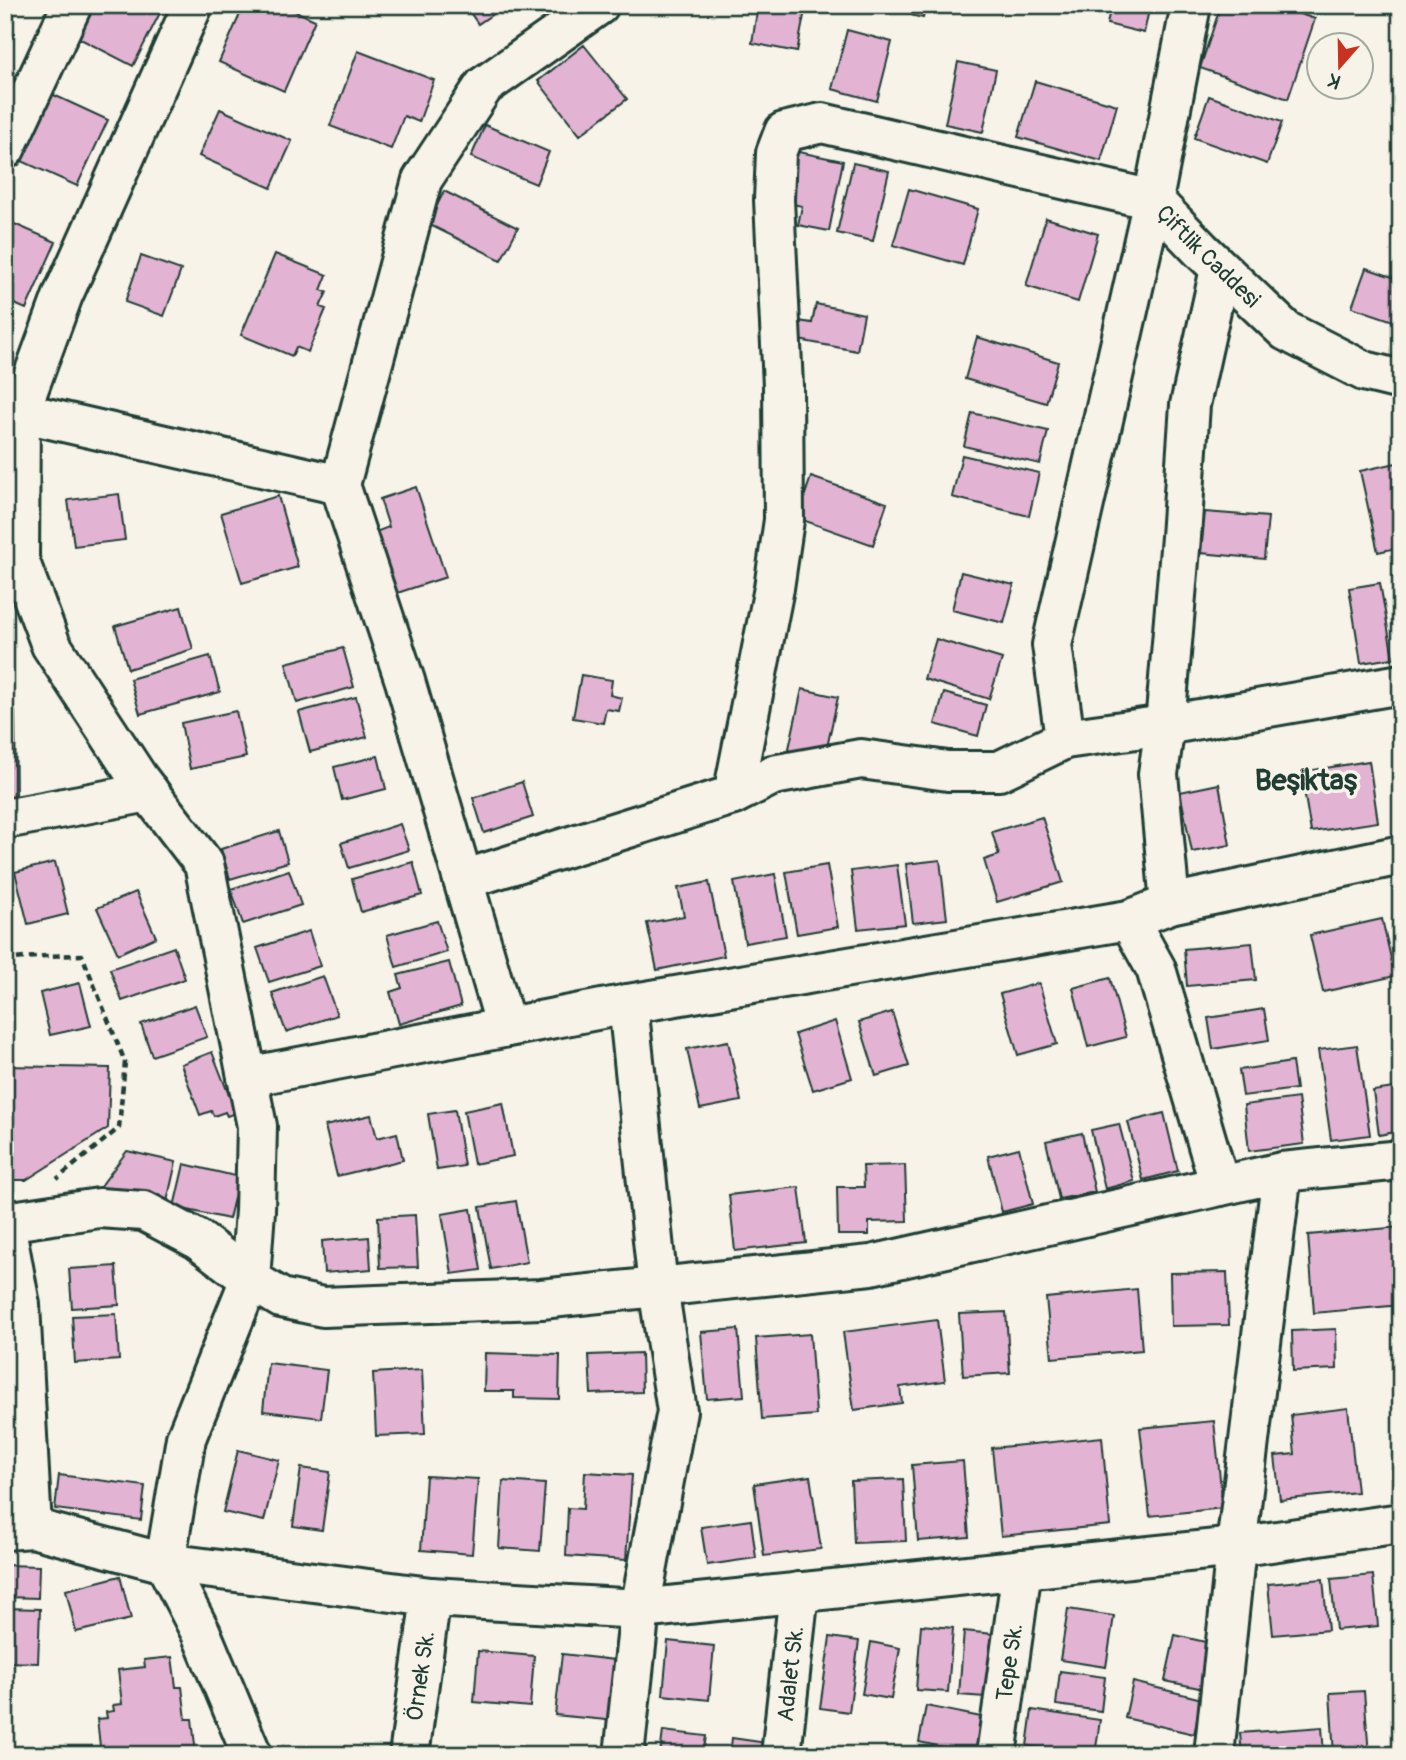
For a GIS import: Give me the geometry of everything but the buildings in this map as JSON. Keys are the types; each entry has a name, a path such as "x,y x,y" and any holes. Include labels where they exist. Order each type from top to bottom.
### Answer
{"street":[{"path":"5,149 72,5"},
{"path":"192,5 13,414 19,560 51,645 149,792 204,864 257,1126 250,1279 186,1438 165,1563 201,1633 252,1755"},
{"path":"506,1027 405,681 340,485 422,180 484,86 598,5"},
{"name":"Çiftlik Caddesi","path":"1191,5 1153,200 1286,331 1364,371 1401,380"},
{"path":"733,795 774,588 784,520 783,386 774,200 776,153 784,132 822,123 1153,200 1052,645 1065,739"},
{"path":"1170,904 1158,774 1165,725 1190,405 1220,268"},
{"path":"13,414 340,485"},
{"path":"463,880 733,795 773,775 860,759 948,771 999,771 1065,739 1165,725 1401,684"},
{"path":"5,819 149,792"},
{"path":"247,1077 628,1004 1129,920 1170,904 1401,855"},
{"path":"1129,920 1156,969 1220,1186"},
{"path":"624,1755 640,1609 677,1411 658,1287 628,1004"},
{"path":"1401,1160 1282,1172 871,1265 541,1299 323,1307 281,1298 250,1279 197,1239 144,1211 99,1208 5,1222 20,1305 19,1529 165,1563 431,1597 640,1609 1236,1547 1401,1523"},
{"path":"1214,1755 1236,1547 1282,1172"},
{"name":"Tepe Sk.","path":"996,1755 1022,1569"},
{"name":"Adalet Sk.","path":"781,1755 799,1592"},
{"name":"Örnek Sk.","path":"409,1755 431,1597"}],"path":[{"path":"5,960 82,955 125,1062 120,1128 47,1188"}],"district":[{"name":"Beşiktaş","path":"1306,780"}]}
